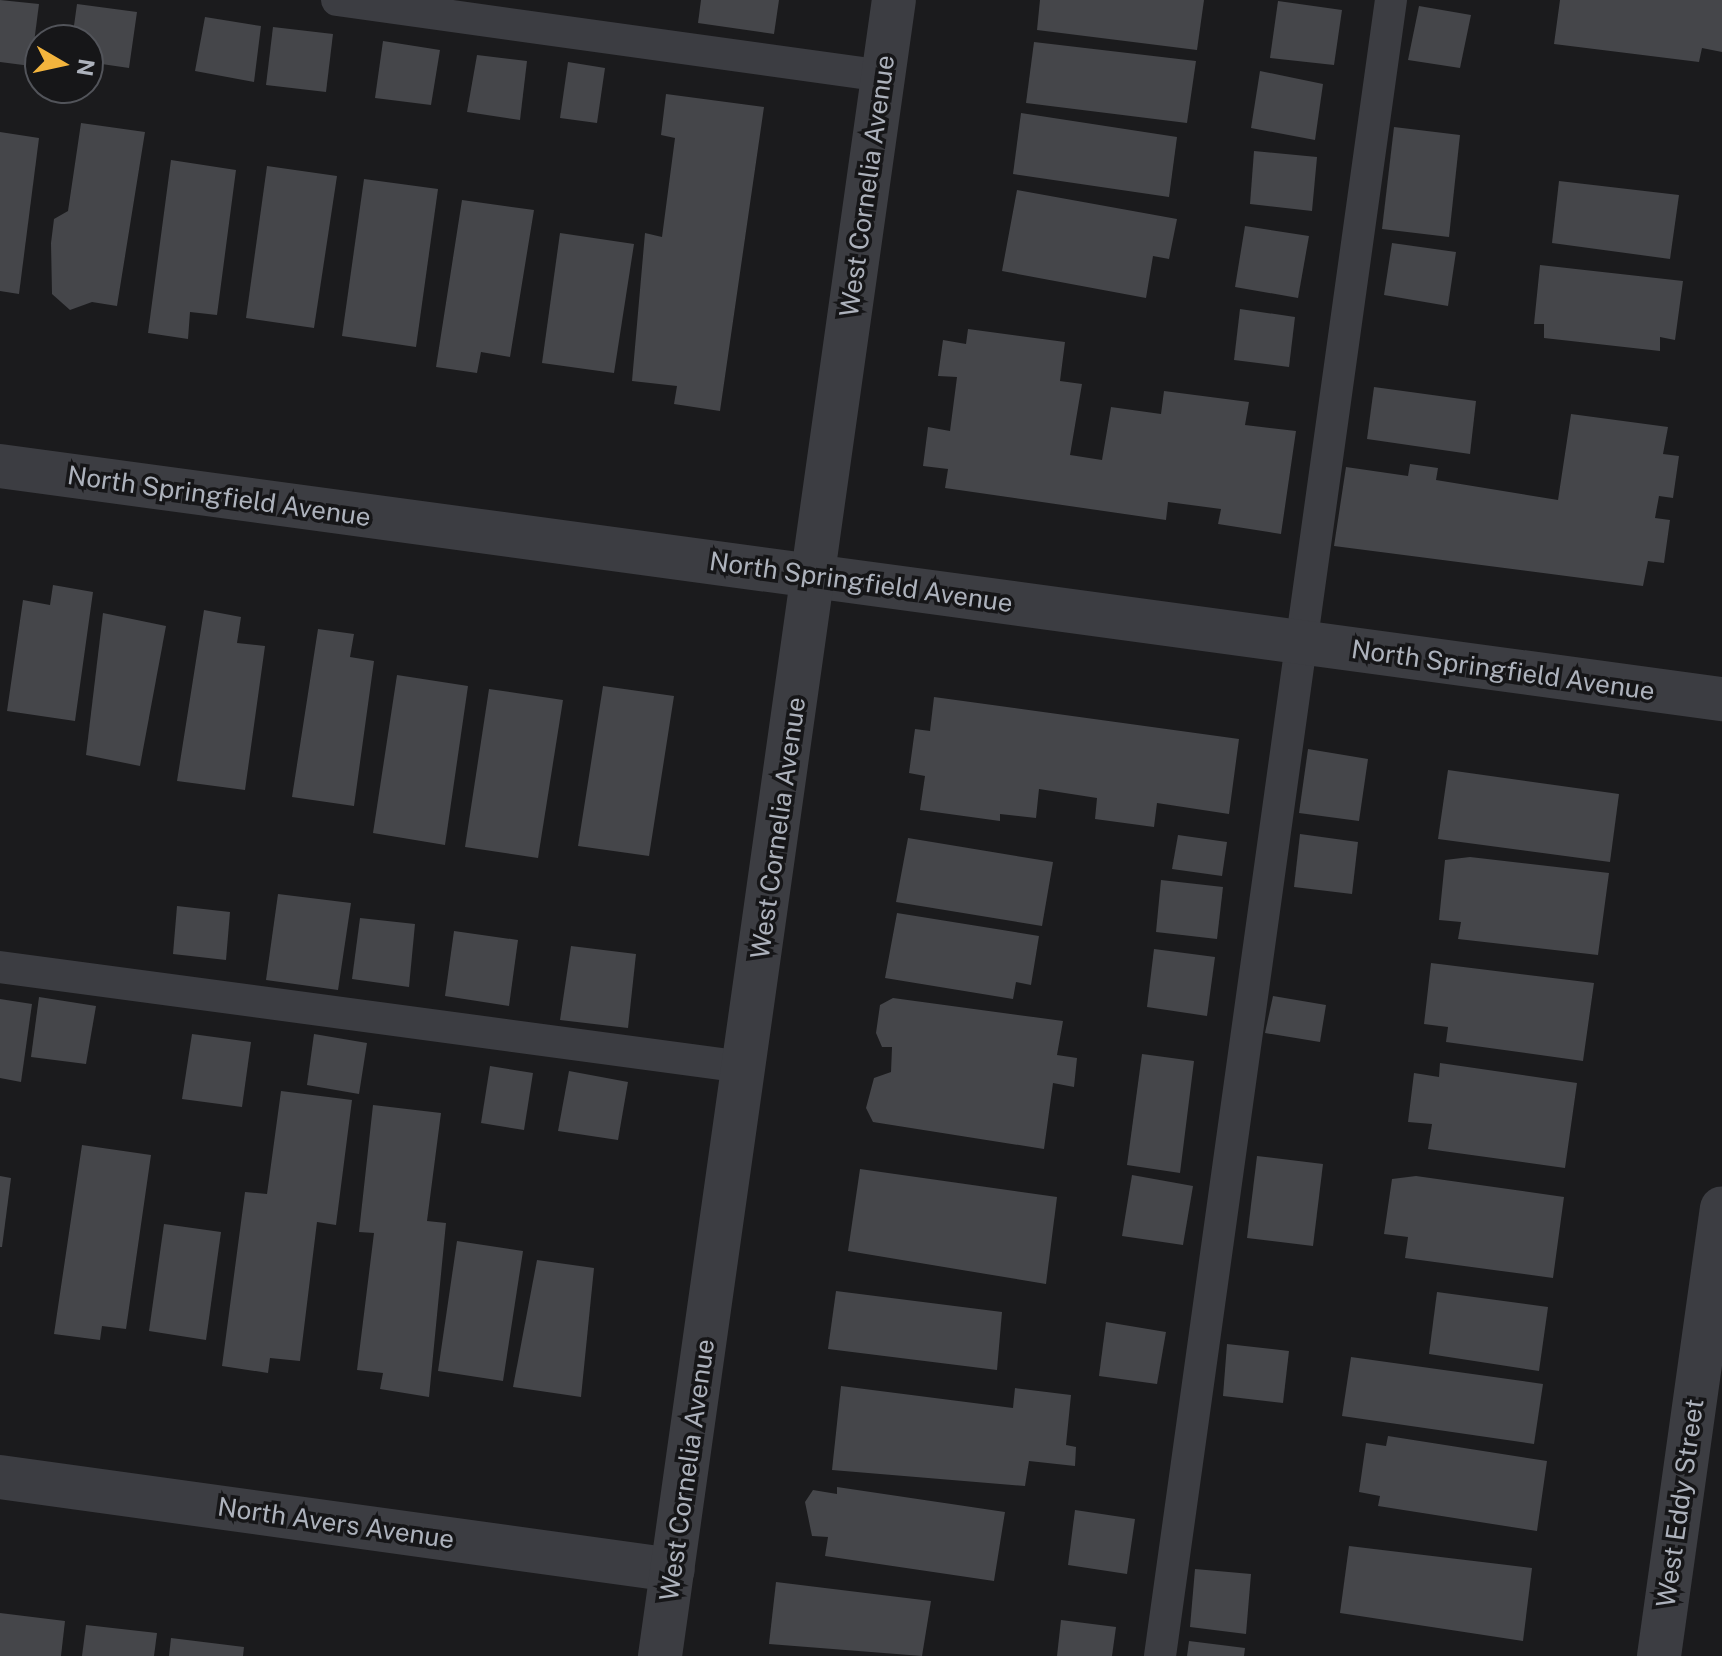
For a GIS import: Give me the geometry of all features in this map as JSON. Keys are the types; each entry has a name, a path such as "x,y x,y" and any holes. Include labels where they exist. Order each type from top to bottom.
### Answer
{"street":[{"name":"West Cornelia Avenue","path":"660,1656 894,0"},
{"name":"North Springfield Avenue","path":"0,466 1722,699"},
{"name":"West Eddy Street","path":"1659,1656 1722,1208"},
{"name":"North Avers Avenue","path":"0,1477 673,1570"}],"lane":[{"path":"337,0 883,76"},
{"path":"1160,1656 1391,0"},
{"path":"0,967 744,1067"}],"building":[{"path":"0,0 39,4 36,24 24,24 24,65 0,62"},
{"path":"701,0 779,0 774,34 698,23"},
{"path":"1040,0 1204,0 1197,50 1037,30"},
{"path":"1560,0 1722,0 1722,52 1702,48 1699,62 1554,44"},
{"path":"1278,1 1342,10 1334,65 1270,58"},
{"path":"77,4 137,12 129,68 104,64 104,24 74,24"},
{"path":"1419,6 1471,15 1460,68 1408,60"},
{"path":"205,17 261,26 254,82 195,71"},
{"path":"273,27 333,34 326,92 266,85"},
{"path":"383,41 440,50 431,105 375,98"},
{"path":"1034,42 1196,61 1187,123 1026,103"},
{"path":"477,55 527,61 520,120 467,112"},
{"path":"568,62 605,68 597,123 560,118"},
{"path":"1260,71 1323,84 1315,140 1251,128"},
{"path":"666,94 764,107 720,411 674,404 677,386 632,381 645,233 662,237 675,138 661,135"},
{"path":"1021,113 1177,137 1169,197 1013,174"},
{"path":"81,123 145,132 117,306 92,302 70,310 52,294 51,243 54,219 68,211"},
{"path":"1394,127 1460,135 1449,237 1382,229"},
{"path":"0,132 39,138 19,294 0,291"},
{"path":"1254,151 1317,157 1312,211 1250,204"},
{"path":"171,160 236,170 217,315 190,312 188,339 148,333"},
{"path":"267,166 337,176 314,328 246,318"},
{"path":"364,179 438,189 416,347 342,336"},
{"path":"1559,181 1679,195 1670,259 1552,243"},
{"path":"1017,190 1177,219 1169,259 1153,256 1146,298 1002,271"},
{"path":"462,200 534,210 510,357 481,352 477,373 436,367"},
{"path":"1245,226 1309,236 1298,298 1235,287"},
{"path":"560,233 634,244 614,373 542,363"},
{"path":"1392,243 1456,252 1448,306 1384,295"},
{"path":"1540,265 1683,281 1675,340 1660,337 1660,351 1544,338 1544,324 1534,324"},
{"path":"1240,309 1295,317 1289,367 1234,360"},
{"path":"968,329 1065,342 1060,381 1082,384 1070,455 1102,460 1111,407 1161,414 1164,391 1249,402 1245,425 1296,431 1281,534 1218,524 1221,509 1168,502 1166,520 945,488 948,469 923,466 928,427 950,431 957,377 938,376 943,340 966,344"},
{"path":"1374,387 1476,401 1470,454 1367,439"},
{"path":"1571,414 1668,427 1663,454 1679,456 1673,498 1659,496 1655,518 1670,520 1664,563 1648,561 1643,586 1334,546 1346,467 1408,476 1410,464 1438,468 1436,480 1558,500"},
{"path":"53,585 93,592 75,721 7,711 23,600 50,605"},
{"path":"204,610 241,617 237,643 265,646 245,790 177,781"},
{"path":"103,613 166,626 140,766 86,755"},
{"path":"318,629 354,634 350,657 374,661 354,806 292,797"},
{"path":"397,675 468,686 445,845 373,833"},
{"path":"603,686 674,696 649,856 578,846"},
{"path":"489,689 563,700 538,858 465,847"},
{"path":"934,697 1239,739 1229,814 1157,803 1154,827 1095,819 1097,798 1039,789 1036,818 1000,814 1000,821 920,810 925,776 909,773 915,729 930,731"},
{"path":"1308,749 1368,759 1359,821 1299,813"},
{"path":"1448,770 1619,794 1610,862 1438,839"},
{"path":"1300,834 1358,842 1352,894 1294,887"},
{"path":"1178,835 1227,842 1222,876 1172,869"},
{"path":"908,838 1053,862 1042,926 896,902"},
{"path":"1470,857 1609,873 1598,955 1458,939 1461,922 1439,920 1445,860"},
{"path":"1161,880 1223,887 1217,939 1156,932"},
{"path":"278,894 351,903 338,990 266,980"},
{"path":"177,906 230,912 226,960 173,954"},
{"path":"897,913 1039,936 1031,985 1016,982 1013,999 885,978"},
{"path":"360,918 415,924 409,987 352,979"},
{"path":"454,931 518,940 509,1006 445,996"},
{"path":"571,946 636,954 628,1028 560,1020"},
{"path":"1154,949 1215,957 1207,1016 1147,1007"},
{"path":"1431,963 1594,983 1583,1061 1446,1042 1448,1027 1424,1024"},
{"path":"1273,996 1326,1005 1320,1042 1265,1033"},
{"path":"39,997 96,1006 86,1064 31,1057"},
{"path":"893,998 1063,1021 1057,1055 1077,1058 1074,1087 1053,1083 1044,1149 873,1122 866,1108 874,1078 891,1072 892,1047 882,1047 876,1033 880,1005"},
{"path":"0,999 32,1004 21,1082 0,1078"},
{"path":"192,1034 251,1042 242,1107 182,1099"},
{"path":"314,1034 367,1043 359,1094 307,1085"},
{"path":"1142,1054 1194,1061 1180,1173 1127,1165"},
{"path":"1440,1063 1577,1083 1565,1168 1428,1149 1432,1124 1408,1122 1414,1073 1439,1077"},
{"path":"490,1066 533,1073 524,1130 481,1123"},
{"path":"569,1071 628,1082 618,1140 558,1131"},
{"path":"281,1091 352,1100 336,1225 317,1222 300,1361 270,1358 268,1373 222,1366 245,1192 267,1194"},
{"path":"373,1105 441,1113 427,1221 446,1223 429,1397 380,1389 383,1373 357,1370 374,1233 359,1232"},
{"path":"82,1145 151,1155 126,1329 102,1326 100,1340 54,1334"},
{"path":"1257,1156 1323,1164 1313,1246 1247,1238"},
{"path":"860,1169 1057,1197 1046,1284 848,1251"},
{"path":"1132,1175 1193,1186 1183,1245 1122,1236"},
{"path":"0,1176 11,1178 2,1247 0,1247"},
{"path":"1416,1176 1564,1197 1553,1278 1405,1258 1408,1237 1384,1234 1392,1179"},
{"path":"164,1224 221,1232 206,1340 149,1331"},
{"path":"457,1241 523,1251 503,1381 438,1371"},
{"path":"537,1260 594,1268 581,1397 513,1387"},
{"path":"836,1291 1002,1312 997,1370 828,1349"},
{"path":"1437,1292 1548,1307 1539,1371 1429,1354"},
{"path":"1106,1322 1166,1332 1157,1384 1099,1376"},
{"path":"1227,1344 1289,1351 1283,1403 1223,1396"},
{"path":"1351,1357 1543,1384 1534,1444 1342,1416"},
{"path":"841,1386 1013,1408 1015,1388 1071,1395 1066,1445 1076,1447 1075,1466 1029,1461 1025,1486 832,1470"},
{"path":"1388,1436 1547,1461 1537,1531 1378,1506 1380,1496 1359,1492 1366,1443 1386,1446"},
{"path":"837,1487 1005,1512 994,1581 825,1556 828,1537 812,1536 805,1502 813,1490 837,1494"},
{"path":"1075,1510 1135,1519 1127,1574 1068,1565"},
{"path":"1349,1546 1532,1568 1523,1641 1340,1613"},
{"path":"1195,1569 1251,1574 1246,1634 1190,1627"},
{"path":"776,1582 931,1601 922,1656 769,1644"},
{"path":"0,1613 65,1621 61,1656 0,1656"},
{"path":"1061,1620 1116,1627 1112,1656 1057,1656"},
{"path":"86,1625 157,1633 154,1656 82,1656"},
{"path":"171,1638 244,1647 243,1656 169,1656"},
{"path":"1189,1641 1245,1648 1244,1656 1187,1656"}]}
